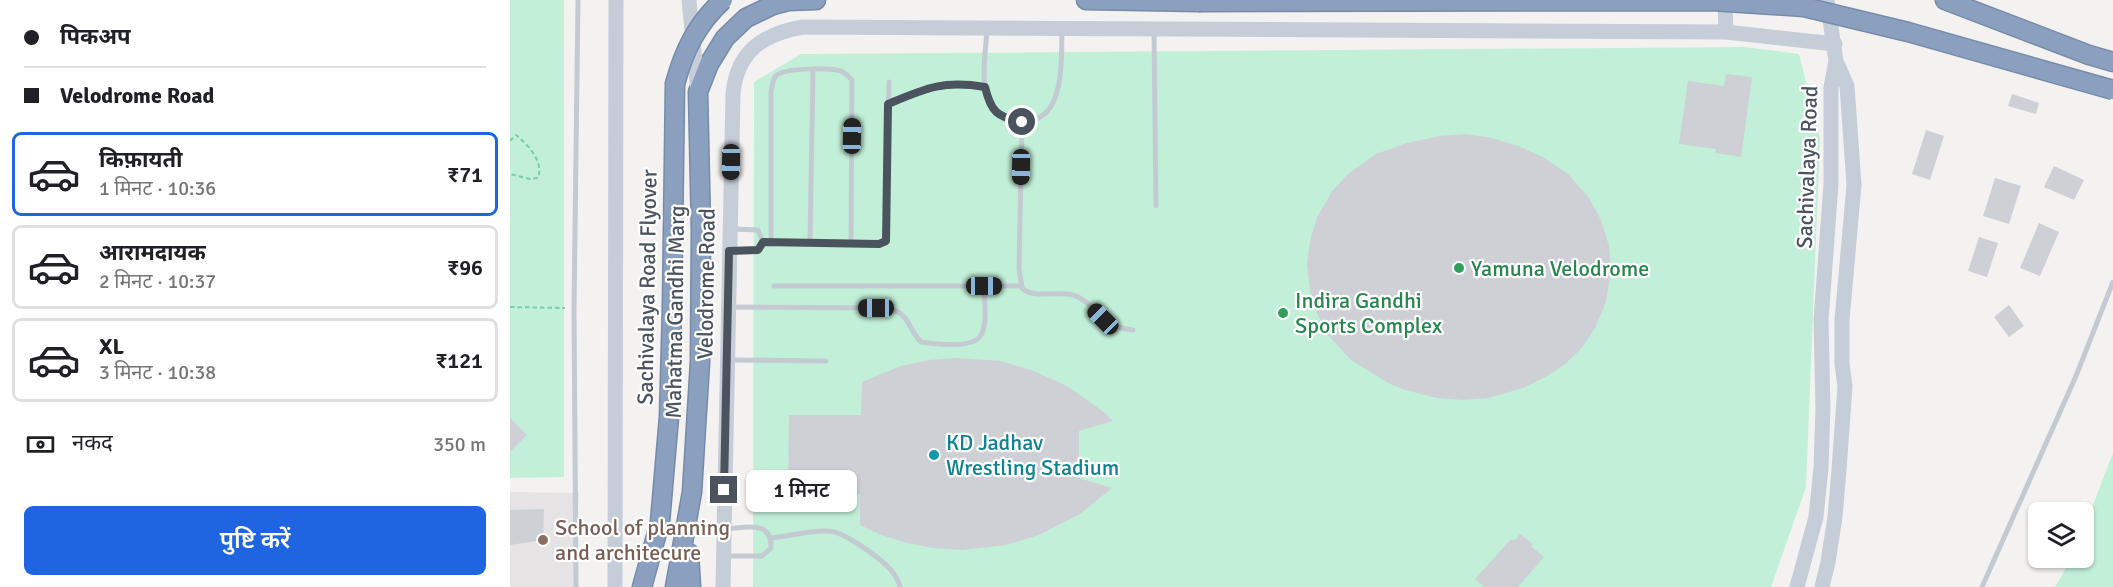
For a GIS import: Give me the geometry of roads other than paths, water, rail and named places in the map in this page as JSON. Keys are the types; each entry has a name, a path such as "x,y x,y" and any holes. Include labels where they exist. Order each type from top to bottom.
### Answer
{"highway":[{"name":"Sachivalaya Road Flyover","path":"642,587 660,522 669,417 675,84 682,58 693,35 708,14 723,0"},
{"path":"698,92 709,64 725,38 746,18 772,5 788,1 816,0"},
{"path":"1086,0 1199,2 1712,1 1804,7 1908,32 2113,90"},
{"path":"1945,0 2113,62"},
{"name":"Mahatma Gandhi Marg","path":"675,587 688,525 697,434 701,231 698,92"},
{"path":"688,525 691,587"}],"main road":[{"path":"615,587 616,0"},
{"name":"Mahatma Gandhi Marg","path":"689,0 698,92"},
{"path":"1725,0 1726,32"},
{"path":"1827,0 1836,61"},
{"name":"Velodrome Road","path":"723,587 734,80 747,54 770,36 803,27 1063,27 1726,32 1835,44"},
{"name":"Sachivalaya Road","path":"1797,587 1816,517 1823,408 1820,345 1831,184 1831,87 1836,61"},
{"name":"Sachivalaya Road","path":"1822,587 1828,562 1838,482 1845,386 1841,346 1854,185 1847,86 1836,61"},
{"path":"1820,345 1841,346"}],"lane":[{"path":"576,587 574,308 578,0"},
{"path":"987,27 985,87 993,110 1004,118 1022,122 1043,116 1055,100 1060,87 1063,27"},
{"path":"1154,28 1156,206"},
{"path":"771,242 771,90 774,77 792,69 837,70 852,80 851,243"},
{"path":"810,243 813,70"},
{"path":"763,242 879,244 886,241 889,82"},
{"path":"888,104 927,88 946,84 963,83 985,87"},
{"path":"1022,122 1019,268 1021,286 1028,293 1065,293 1084,299 1110,325 1133,330"},
{"path":"730,229 758,230 763,242"},
{"path":"729,251 758,250 763,242"},
{"path":"1982,587 2076,376 2113,282"},
{"path":"774,286 1021,286"},
{"path":"728,307 889,308 904,315 915,336 921,342 958,344 974,342 981,335 984,324 984,286"},
{"path":"727,360 826,361"},
{"path":"723,556 762,556 771,548 771,538 766,530 760,528 724,529"},
{"path":"771,538 828,531 838,532 889,568 896,575 900,587"}],"place":[{"name":"Yamuna Velodrome","path":"1459,268"},
{"name":"Indira Gandhi Sports Complex","path":"1283,313"},
{"name":"KD Jadhav Wrestling Stadium","path":"934,455"},
{"name":"School of planning and architecure","path":"543,540"}]}
